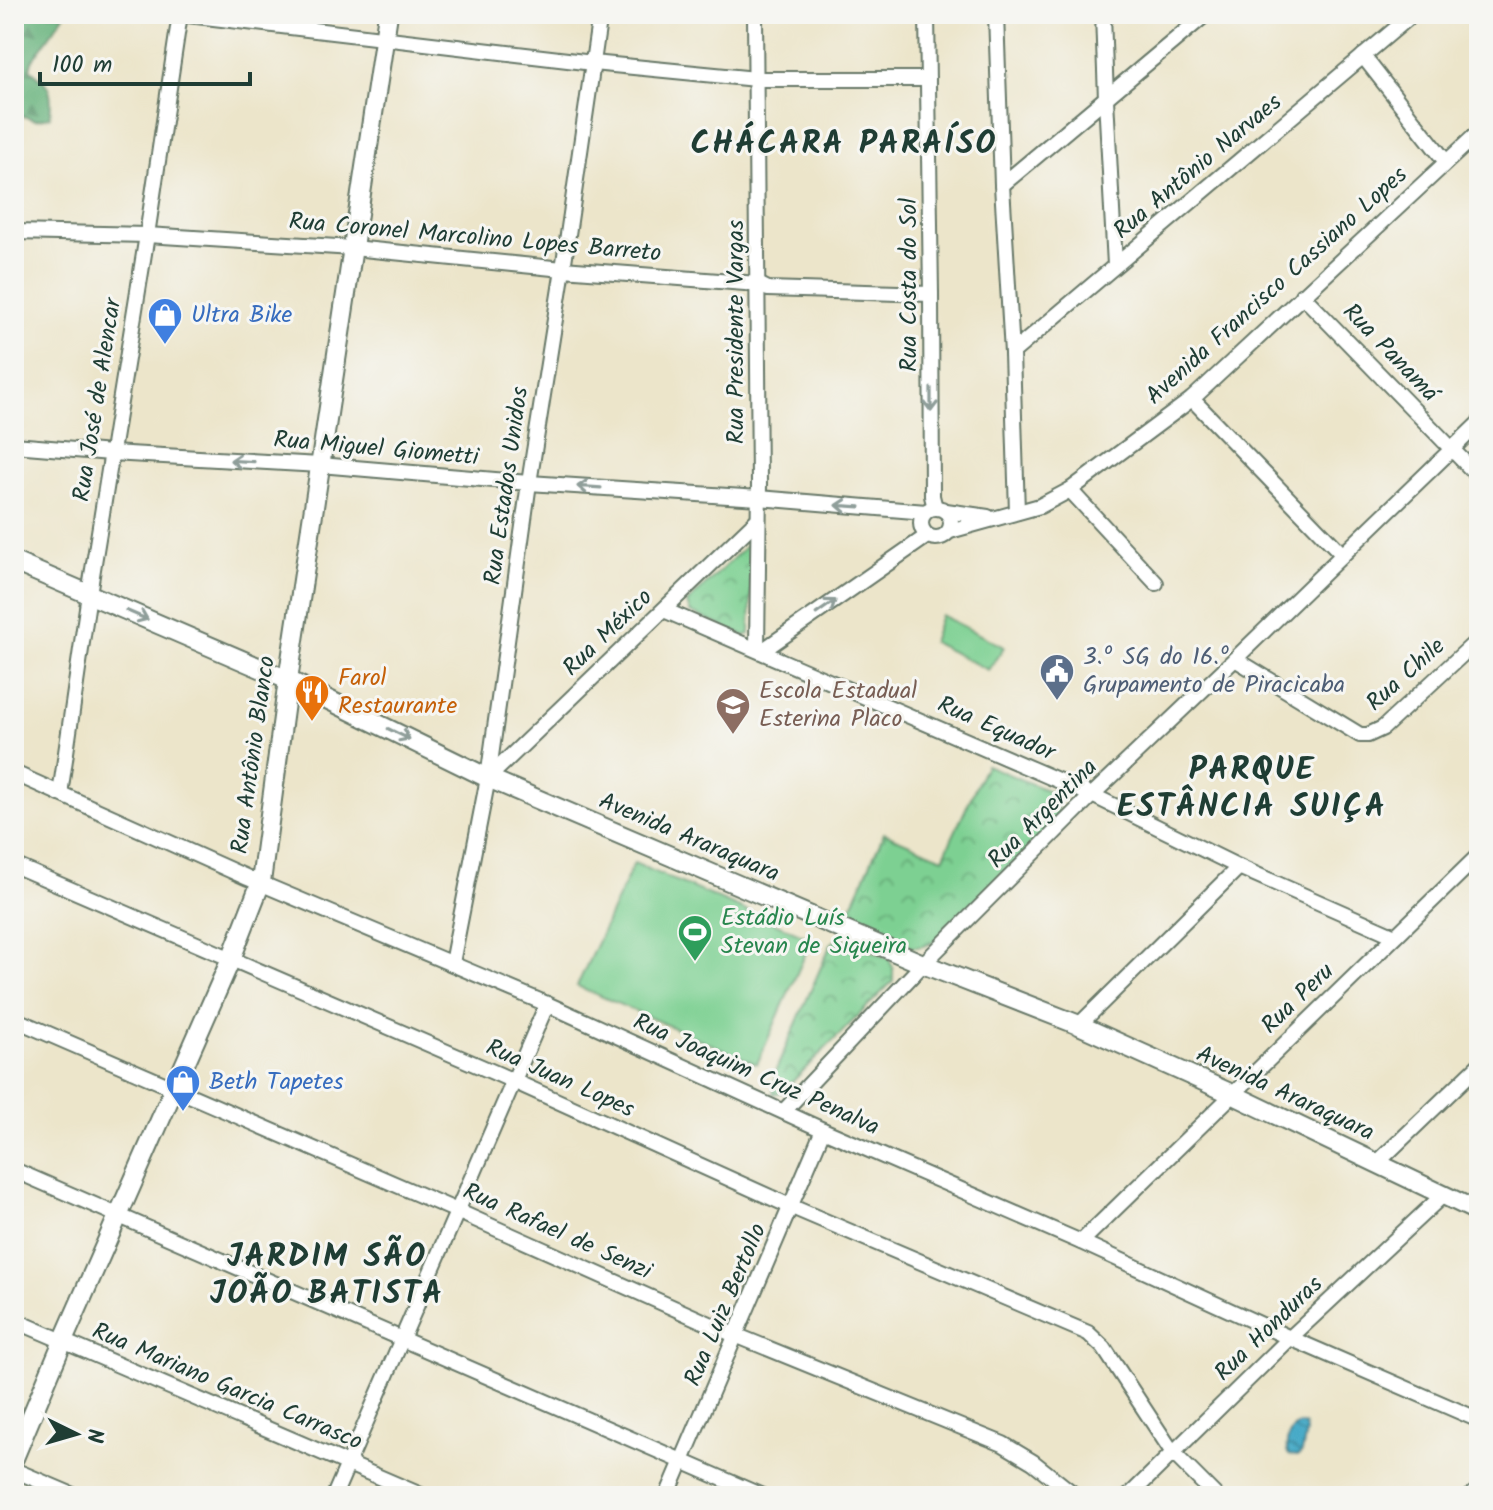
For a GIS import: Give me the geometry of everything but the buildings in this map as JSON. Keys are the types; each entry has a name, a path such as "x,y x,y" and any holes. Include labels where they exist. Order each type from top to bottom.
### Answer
{"street":[{"path":"180,14 756,79 928,79"},
{"name":"Rua José de Alencar","path":"60,794 180,14"},
{"name":"Rua Antônio Blanco","path":"14,1458 231,959 261,882 288,680 388,14"},
{"name":"Rua Estados Unidos","path":"452,963 488,778 600,14"},
{"name":"Rua Presidente Vargas","path":"755,14 759,650"},
{"name":"Rua Costa do Sol","path":"927,14 932,496 936,510"},
{"path":"996,14 1017,512"},
{"path":"1103,14 1115,265"},
{"path":"1002,185 1206,14"},
{"name":"Rua Antônio Narvaes","path":"1012,353 1413,14"},
{"path":"1363,56 1446,162"},
{"name":"Avenida Francisco Cassiano Lopes","path":"1017,512 1040,506 1070,490 1192,399 1479,132"},
{"name":"Rua Coronel Marcolino Lopes Barreto","path":"14,232 147,235 353,248 758,284 768,289 931,294"},
{"name":"Rua Panamá","path":"1302,295 1479,477"},
{"path":"1192,399 1342,554"},
{"name":"Rua Argentina","path":"784,1111 923,964 1092,795 1479,423"},
{"name":"Rua Miguel Giometti","path":"14,445 936,510 992,518"},
{"path":"1070,490 1156,583"},
{"path":"936,510 952,520 950,531 937,539 927,536 921,521 936,510"},
{"name":"Rua Miguel Giometti","path":"950,531 1017,512"},
{"name":"Rua México","path":"488,778 758,519"},
{"path":"759,650 927,536"},
{"name":"Avenida Araraquara","path":"14,562 288,680 488,778 923,964 1079,1025 1479,1212"},
{"name":"Rua Equador","path":"664,610 1092,795 1239,867 1395,936"},
{"name":"Rua Chile","path":"1235,659 1360,735 1368,735 1383,728 1479,639"},
{"name":"Rua Joaquim Cruz Penalva","path":"14,773 547,1004 823,1130 1479,1420"},
{"name":"Rua Peru","path":"1081,1242 1479,855"},
{"name":"Rua Juan Lopes","path":"14,865 512,1081 792,1207 1088,1333 1104,1348 1173,1453"},
{"path":"1079,1025 1239,867"},
{"path":"334,1496 547,1004"},
{"name":"Rua Rafael de Senzi","path":"14,1019 736,1335 1003,1444 1033,1462 1076,1496"},
{"path":"1377,1163 1479,1065"},
{"name":"Rua Luiz Bertollo","path":"667,1496 823,1130"},
{"path":"14,1170 762,1496"},
{"name":"Rua Honduras","path":"1129,1496 1290,1338 1442,1196"},
{"name":"Rua Mariano Garcia Carrasco","path":"14,1320 423,1496"},
{"path":"1173,1453 1216,1496"},
{"path":"14,1470 75,1496"},
{"path":"1471,1496 1479,1489"}],"green space":[{"path":"14,14 65,14 32,61 30,69 49,89 50,117 35,120 14,113"},
{"path":"750,542 750,634 744,636 690,612 687,603"},
{"path":"941,615 1004,647 988,670 932,642"},
{"path":"986,765 1049,791 1058,806 1055,823 931,943 905,947 845,921 884,833 943,858"},
{"name":"Estádio Luís Stevan de Siqueira","path":"634,863 812,939 757,1064 577,986"},
{"path":"840,937 889,959 893,981 782,1092 773,1094 776,1070 831,944"}],"water":[{"path":"1301,1424 1306,1432 1302,1453 1289,1455 1289,1437 1294,1428"}],"place":[{"name":"Ultra Bike","path":"165,346"},
{"name":"3.º SG do 16.º Grupamento de Piracicaba","path":"1057,702"},
{"name":"Farol Restaurante","path":"312,723"},
{"name":"Escola Estadual Esterina Placo","path":"733,736"},
{"name":"Estádio Luís Stevan de Siqueira","path":"695,963"},
{"name":"Beth Tapetes","path":"183,1113"}],"district":[{"name":"CHÁCARA PARAÍSO","path":"844,144"},
{"name":"PARQUE ESTÂNCIA SUIÇA","path":"1252,788"},
{"name":"JARDIM SÃO JOÃO BATISTA","path":"327,1276"}]}
